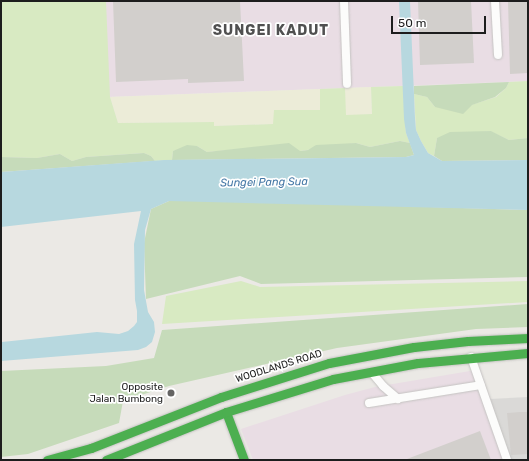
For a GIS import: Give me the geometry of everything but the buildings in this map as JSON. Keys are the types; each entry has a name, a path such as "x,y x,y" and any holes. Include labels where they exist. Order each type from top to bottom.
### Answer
{"main road":[{"name":"WOODLANDS ROAD","path":"47,460 91,448 221,396 329,363 414,347 468,341 528,338"},
{"path":"106,460 226,412 293,390 371,372 471,357 528,353"},
{"path":"226,412 244,460"}],"lane":[{"path":"344,1 347,84"},
{"path":"494,1 498,55"},
{"path":"471,357 507,460"},
{"path":"371,372 383,386 398,399"},
{"path":"369,403 481,385"}],"shaded area":[{"path":"1,1 528,1 528,81 1,101"},
{"path":"470,371 481,372 511,460 253,460 241,429 345,395 375,387"},
{"path":"528,397 528,460 511,460 489,399"}],"green space":[{"path":"1,1 106,1 110,97 118,123 214,122 214,126 273,124 274,110 320,110 320,89 345,88 346,115 372,114 371,87 403,86 406,133 410,143 400,141 370,147 356,143 300,151 240,149 207,152 197,146 173,151 172,160 155,161 151,156 144,153 86,157 72,161 60,154 37,158 1,157"},
{"path":"528,81 528,138 509,140 490,131 437,138 434,156 428,153 416,130 414,94 427,97 435,107 471,105 496,97 506,88 509,82"},
{"path":"509,82 506,88 495,97 472,105 463,114 435,107 427,97 414,94 414,86"},
{"path":"371,87 372,114 345,116 345,88"},
{"path":"320,89 320,110 274,110 274,124 214,126 214,122 118,123 110,97"},
{"path":"491,131 509,140 528,138 528,160 442,161 434,156 437,138 450,132"},
{"path":"400,141 410,143 414,155 406,157 172,160 173,151 187,145 197,146 207,152 289,143 300,151 308,150 316,145 356,143 370,147"},
{"path":"144,153 151,156 155,161 1,172 1,157 37,158 60,154 72,161 86,157"},
{"path":"208,200 528,210 528,277 261,284 240,276 146,299 144,243 151,209 169,201"},
{"path":"241,281 260,287 528,281 528,302 162,324 166,296"},
{"path":"528,304 528,327 476,329 337,348 169,386 123,401 119,423 28,454 1,457 1,371 106,366 154,358 162,330"}],"water":[{"name":"Sungei Pang Sua","path":"399,1 410,1 416,130 428,153 442,161 528,160 528,210 169,201 151,209 145,230 144,290 148,312 154,322 155,332 152,342 146,347 138,350 1,361 2,342 97,332 119,334 128,331 134,326 137,322 137,311 135,300 134,244 141,211 1,227 1,172 164,160 406,157 414,155 406,133 404,119"}],"traffic: fast":[{"path":"47,460 91,448 221,397 329,363 414,347 468,341 528,338"},
{"path":"106,460 226,412 333,379 418,363 528,353"},
{"path":"226,412 244,460"}],"place":[{"name":"Opposite Jalan Bumbong","path":"171,393"}],"district":[{"name":"SUNGEI KADUT","path":"271,31"}]}
